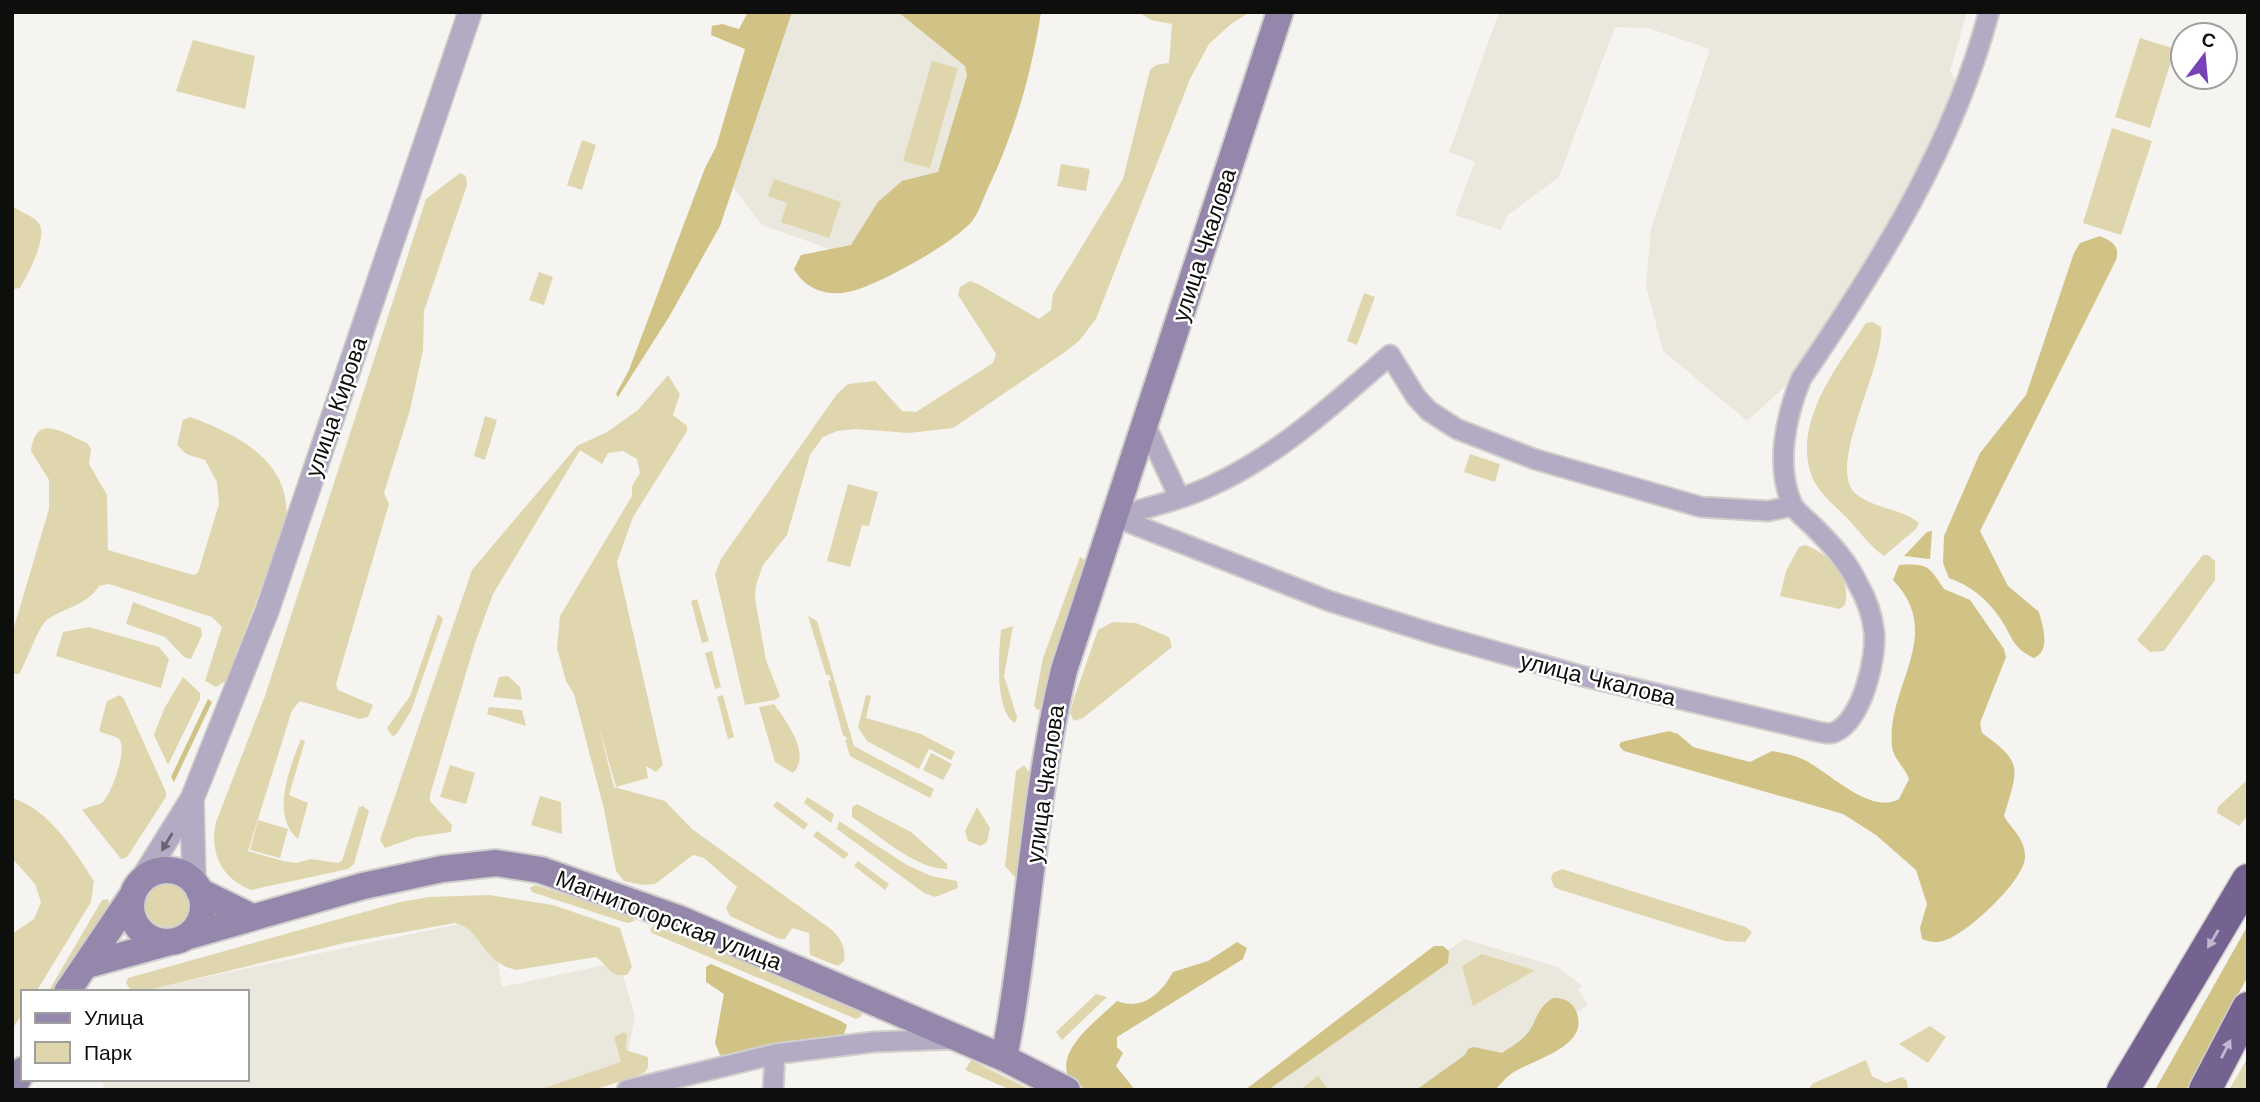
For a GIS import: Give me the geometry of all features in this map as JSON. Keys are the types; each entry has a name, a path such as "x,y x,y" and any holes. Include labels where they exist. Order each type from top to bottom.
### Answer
{"highway":[{"path":"2123,1090 2248,880"},
{"path":"2205,1090 2248,1008"}],"main road":[{"name":"улица Чкалова","path":"1004,1058 1024,937 1049,732 1064,670 1280,12"},
{"name":"Магнитогорская улица","path":"180,939 252,917 442,869 496,863 541,870 680,919 1004,1058 1067,1090"},
{"path":"180,939 163,942 143,933 132,915 135,890 156,872 176,872 196,887 252,917"},
{"path":"87,964 180,939 199,922 202,901 196,887"},
{"name":"улица Кирова","path":"68,990 135,890"},
{"path":"12,1089 21,1073"}],"street":[{"name":"улица Кирова","path":"135,890 192,799 267,611 470,12"},
{"path":"1115,517 1214,485 1264,457 1312,424 1390,355 1416,397 1429,411 1457,429 1534,459 1701,507 1768,511 1793,506 1785,478 1784,445 1793,400 1801,379 1914,198 1949,127 1989,12"},
{"path":"1145,424 1179,497"},
{"name":"улица Чкалова","path":"1115,517 1329,601 1434,634 1595,679 1832,734 1851,716 1870,676 1874,633 1870,608 1844,559 1793,506"},
{"name":"улица Кирова","path":"192,799 196,887"},
{"path":"627,1090 775,1054 857,1043 959,1039"},
{"path":"773,1090 775,1054"}],"shaded area":[{"path":"748,12 792,12 720,226 669,317 618,397 616,394 629,370 705,168 716,147 745,49 711,35 712,26 722,24 739,29"},
{"path":"787,12 959,12 982,19 940,169 901,244 855,258 762,225 733,187"},
{"path":"898,12 1041,12 1033,57 1015,123 973,220 937,249 886,278 850,292 822,291 806,284 794,269 801,255 851,245 878,202 902,181 938,172 967,75 965,66"},
{"path":"1499,12 1967,12 1950,71 1960,90 1927,182 1788,384 1747,421 1663,351 1646,286 1651,229 1710,49 1648,28 1615,27 1559,177 1508,215 1501,230 1455,215 1475,162 1449,152"},
{"path":"2100,236 2114,245 2117,251 2116,260 1980,531 2008,586 2039,612 2044,644 2043,650 2034,658 2017,646 2000,618 1984,599 1949,578 1943,563 1944,536 1980,453 2026,395 2074,253 2080,243"},
{"path":"1932,531 1930,559 1904,556 1927,532"},
{"path":"1899,565 1927,568 1944,589 1970,600 2004,649 2006,657 1980,723 1982,733 2005,752 2014,768 2004,816 2021,840 2025,858 2015,880 1992,906 1953,937 1938,942 1922,939 1920,928 1927,904 1916,870 1876,835 1843,814 1624,751 1619,746 1621,742 1669,731 1678,734 1693,747 1750,762 1772,751 1793,755 1862,796 1887,803 1899,799 1909,779 1893,751 1892,724 1910,661 1914,621 1908,600 1893,580"},
{"path":"208,699 212,702 174,782 171,777"},
{"path":"464,923 495,945 502,987 619,962 635,1016 628,1052 631,1067 567,1090 104,1090 103,1081 248,1081 248,990 144,990"},
{"path":"2248,925 2248,976 2186,1090 2155,1090"},
{"path":"1464,939 1558,967 1582,986 1578,989 1588,1005 1460,1090 1258,1089"},
{"path":"1237,942 1247,948 1243,959 1117,1037 1117,1047 1123,1053 1116,1066 1135,1090 1086,1090 1068,1076 1066,1065 1074,1045 1117,1001 1126,1004 1143,1002 1163,987 1173,972 1208,961"},
{"path":"1434,946 1443,946 1449,951 1448,963 1268,1090 1245,1090"},
{"path":"711,964 841,1021 847,1025 843,1037 728,1057 720,1055 715,1043 724,994 706,982 706,967"},
{"path":"1553,998 1571,1003 1579,1022 1576,1033 1558,1050 1511,1074 1495,1090 1416,1090 1465,1055 1468,1049 1474,1047 1502,1053 1514,1045 1526,1035 1542,1007"}],"green space":[{"path":"1138,12 1250,12 1231,24 1209,44 1190,79 1096,319 1079,341 1065,352 953,428 909,433 856,429 837,431 823,437 810,455 787,535 763,565 756,585 755,599 766,660 780,696 775,700 745,705 715,574 721,559 837,394 848,384 875,381 902,411 916,412 993,363 996,354 958,295 960,287 970,281 980,285 1039,319 1051,310 1053,294 1123,179 1150,70 1156,65 1169,63 1172,24 1151,20"},
{"path":"2140,38 2169,47 2169,68 2150,128 2115,117"},
{"path":"193,40 255,56 245,109 176,91"},
{"path":"932,61 958,68 930,168 903,161"},
{"path":"2112,128 2152,141 2121,235 2083,223"},
{"path":"582,140 596,145 582,190 567,185"},
{"path":"1061,164 1090,169 1086,191 1057,186"},
{"path":"460,173 466,176 467,185 424,311 423,350 410,410 384,493 389,504 336,684 338,690 373,705 368,717 360,719 300,701 292,710 248,851 296,863 311,859 338,863 342,861 359,807 363,806 369,811 354,864 348,869 251,890 232,879 220,864 214,844 216,822 265,696 426,199"},
{"path":"774,179 841,202 829,238 781,222 787,203 768,196"},
{"path":"12,199 14,207 32,217 41,227 40,244 28,274 20,288 13,289"},
{"path":"539,272 553,277 544,305 529,300"},
{"path":"1364,293 1375,297 1357,345 1347,341"},
{"path":"1872,322 1881,327 1880,344 1852,438 1848,480 1855,493 1862,498 1904,514 1919,523 1916,529 1884,556 1820,490 1812,478 1807,451 1809,431 1822,393 1866,323"},
{"path":"668,375 680,394 673,415 687,426 687,431 633,517 617,562 663,765 656,772 646,766 648,778 616,787 598,724 614,787 665,801 692,829 832,930 840,940 844,952 844,961 838,966 810,955 809,933 792,928 785,939 779,939 730,916 726,908 737,887 704,858 693,855 655,884 642,885 624,881 616,871 604,809 574,694 566,681 557,648 560,616 632,496 632,486 640,473 637,459 623,451 608,453 602,464 580,450 493,594 474,646 430,795 430,801 452,825 451,832 416,837 385,848 380,840 472,570 577,446 607,432 638,410"},
{"path":"485,416 497,420 485,460 474,456"},
{"path":"190,417 244,442 259,454 272,467 281,483 286,502 286,523 226,681 216,687 205,681 222,627 212,617 109,584 99,586 82,602 48,619 40,629 19,674 12,674 12,634 49,509 49,480 31,451 38,432 45,429 60,431 87,443 91,449 89,464 107,495 108,550 193,575 198,573 219,504 217,482 205,460 186,454 177,445 183,420"},
{"path":"1470,454 1500,464 1495,482 1464,472"},
{"path":"848,484 878,492 869,526 862,525 850,567 827,561"},
{"path":"1805,545 1830,560 1842,576 1846,595 1845,605 1840,609 1780,596 1786,571 1799,547"},
{"path":"2203,555 2208,555 2215,561 2215,580 2164,651 2150,652 2137,640"},
{"path":"1080,557 1087,561 1086,566 1051,663 1040,709 1037,710 1034,706 1043,658"},
{"path":"697,599 709,641 702,643 691,601"},
{"path":"133,602 201,628 202,635 191,659 184,657 165,637 126,624"},
{"path":"438,614 443,619 411,711 396,735 392,736 387,728 410,696"},
{"path":"808,616 817,621 854,746 934,789 930,798 850,756 845,740 848,739 843,735 828,681 831,680 829,675 826,675"},
{"path":"1113,622 1136,623 1169,637 1172,647 1083,718 1074,721 1070,713 1073,701 1098,630"},
{"path":"1013,626 1004,676 1017,717 1015,723 1004,706 999,680 1001,630"},
{"path":"89,627 159,647 169,659 161,688 56,656 63,632"},
{"path":"712,651 721,687 715,689 705,653"},
{"path":"508,676 520,687 522,700 493,697 499,677"},
{"path":"183,677 200,693 200,699 168,765 154,735 164,709"},
{"path":"120,695 166,792 166,797 127,857 121,859 82,810 103,802 111,790 118,770 122,751 119,739 99,731 107,701"},
{"path":"723,695 734,737 728,739 717,697"},
{"path":"866,695 871,696 866,718 921,734 955,752 951,760 929,749 919,769 867,741 858,727"},
{"path":"774,704 799,747 800,757 793,773 775,762 759,707"},
{"path":"489,707 522,710 526,726 487,714"},
{"path":"301,739 305,741 289,795 308,803 298,839 285,818 284,805 288,777"},
{"path":"931,753 952,764 943,780 923,770"},
{"path":"450,765 475,773 466,804 440,797"},
{"path":"1024,765 1031,775 1017,876 1014,876 1005,866 1016,771"},
{"path":"2248,779 2248,815 2239,826 2217,813 2218,807"},
{"path":"540,796 561,802 562,834 531,825"},
{"path":"807,797 834,814 831,823 804,803"},
{"path":"12,798 26,804 49,821 69,844 94,881 91,902 37,990 21,990 21,1016 12,1029 12,934 34,919 41,902 35,884 12,858"},
{"path":"777,801 808,824 804,830 773,806"},
{"path":"857,804 911,832 947,864 947,869 922,863 885,841 852,817 852,807"},
{"path":"977,807 990,828 987,842 981,846 968,841 965,831"},
{"path":"258,820 288,829 280,858 250,850"},
{"path":"839,821 907,865 931,876 957,881 958,888 935,897 924,893 837,829"},
{"path":"817,831 849,854 844,859 813,836"},
{"path":"858,861 889,884 885,890 854,866"},
{"path":"1562,869 1746,927 1752,932 1745,942 1725,941 1561,890 1554,887 1551,878 1553,873"},
{"path":"167,883 182,890 189,905 182,920 167,927 152,920 145,905 152,890"},
{"path":"535,885 631,915 635,921 627,923 532,892 530,888"},
{"path":"489,895 553,905 620,928 632,967 627,975 616,974 596,957 516,970 495,960 471,931 455,923 349,942 147,990 131,990 126,983 128,978 400,902 429,897"},
{"path":"108,899 109,903 57,990 49,990 102,900"},
{"path":"653,926 861,1011 862,1016 856,1019 652,933 650,929"},
{"path":"1482,954 1535,970 1473,1006 1462,966"},
{"path":"1096,994 1107,997 1062,1040 1056,1032"},
{"path":"1930,1026 1946,1037 1928,1063 1899,1044"},
{"path":"624,1032 627,1035 626,1050 648,1057 648,1068 644,1073 594,1090 538,1090 621,1062 614,1037"},
{"path":"2248,1057 2248,1090 2229,1090"},
{"path":"971,1060 1031,1090 1011,1090 965,1070"},
{"path":"1866,1060 1872,1076 1886,1083 1902,1077 1907,1081 1908,1090 1808,1090 1812,1084"},
{"path":"1318,1076 1329,1090 1301,1090 1301,1089"}]}
